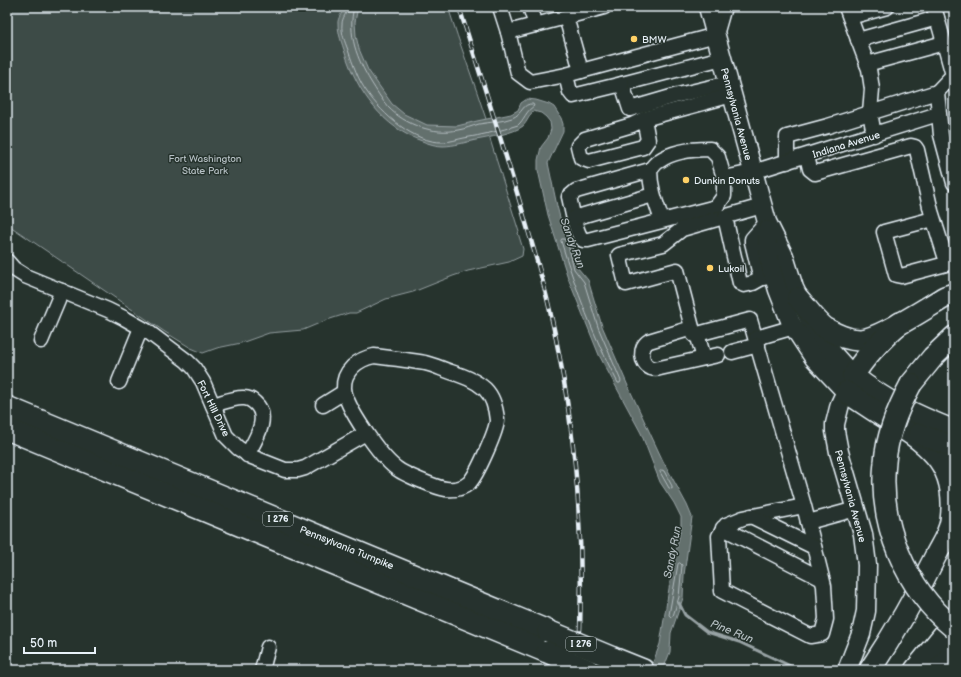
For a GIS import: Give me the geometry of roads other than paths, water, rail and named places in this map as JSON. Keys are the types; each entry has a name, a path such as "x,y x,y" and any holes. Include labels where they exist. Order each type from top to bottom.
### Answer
{"highway":[{"path":"798,298 815,318 826,328 837,334 861,340 872,337 945,297 954,294"},
{"path":"850,384 864,360 888,333 900,323"},
{"path":"915,670 954,627 922,596 906,571 896,547 887,512 884,478 887,448 898,411 911,384 933,356 954,338"},
{"path":"850,384 868,407 898,425 930,449 948,476 951,493 951,522 946,535 908,610 870,670"},
{"path":"850,384 877,394 891,403 954,431"},
{"name":"Pennsylvania Turnpike","path":"7,407 643,670"},
{"path":"898,425 954,447"},
{"name":"Pennsylvania Turnpike","path":"7,428 588,670"},
{"path":"915,670 954,622"},
{"path":"938,670 954,652"}],"main road":[{"name":"Pennsylvania Avenue","path":"708,7 764,214 769,260 768,277 794,327 814,358 850,384"},
{"name":"Pennsylvania Avenue","path":"764,214 784,256 798,298 817,333 850,384"},
{"name":"Pennsylvania Avenue","path":"847,670 861,634 866,611 866,552 863,534 839,452 835,431 837,414 850,384"}],"street":[{"path":"500,7 518,73 530,82 566,75 716,35 724,7"},
{"path":"530,7 536,25"},
{"path":"508,32 604,7"},
{"path":"874,135 870,112 872,89 867,64 848,12 887,7"},
{"path":"787,162 787,137 828,126 936,92 953,76 936,13 858,40"},
{"path":"566,17 581,71"},
{"path":"867,64 944,43"},
{"path":"566,75 570,92 573,96 722,58"},
{"path":"622,84 630,109 678,95 730,89"},
{"path":"644,119 648,140 642,147 589,161 581,158 578,146 585,139 632,125 644,119 730,89"},
{"path":"936,92 941,135 954,183"},
{"name":"Indiana Avenue","path":"724,178 753,172 787,162 938,114"},
{"path":"910,124 933,219 946,259 946,264 901,276 896,275 884,232 933,219"},
{"path":"807,156 810,169 815,174 911,146 915,147"},
{"path":"698,149 710,149 718,157 724,178 724,196 716,206 588,240 583,240 580,237 569,197 576,191 650,170 658,161 672,155 698,149"},
{"path":"650,170 653,196 662,220"},
{"path":"574,218 653,196"},
{"path":"764,214 725,217 682,229 663,244 619,255 626,284 677,270 695,331 711,357 652,369 646,365 642,356 642,348 648,341 695,331 750,320 804,506 822,579 826,619 822,634 810,636 722,591 719,536 726,525 743,518 804,506"},
{"path":"725,217 740,283 744,285 768,277"},
{"name":"Fort Hill Drive","path":"7,261 14,269 25,276 124,318 141,328 191,364 203,382 226,436 247,455 285,470 298,470 305,468 366,433"},
{"path":"41,341 62,291"},
{"path":"732,352 794,327"},
{"path":"119,382 141,328"},
{"path":"374,356 426,364 468,377 480,385 491,397 494,404 497,421 496,429 474,476 468,484 457,489 445,489 398,470 387,460 366,433 346,400 344,392 344,381 348,372 361,360 368,357 374,356"},
{"path":"323,405 344,392"},
{"path":"213,405 243,398 251,400 257,404 262,413 260,429 247,455"},
{"path":"808,522 856,509"},
{"path":"751,516 814,547"},
{"path":"723,528 822,579"},
{"path":"262,670 268,647"}],"water":[{"path":"344,7 358,7 355,22 356,36 359,49 368,70 392,104 404,114 427,125 457,126 511,114 518,110 521,103 527,99 549,104 554,107 561,118 563,131 548,163 564,233 571,242 577,267 588,280 602,326 628,386 663,461 692,517 684,575 683,598 671,633 670,652 663,670 650,670 660,644 681,527 681,517 674,503 660,482 641,433 599,355 568,278 548,215 538,170 538,160 541,147 548,138 551,129 550,122 541,113 533,111 526,123 519,129 494,137 447,146 430,144 408,135 395,127 373,106 364,94 350,67 340,38 338,22"}],"waterway":[{"name":"Pine Run","path":"679,603 685,615 707,632 739,642 799,670"}],"railway":[{"path":"459,7 506,156 536,258 547,298 559,355 573,445 580,535 581,580 578,670"}],"place":[{"name":"BMW","path":"634,39"},
{"name":"Dunkin Donuts","path":"686,180"},
{"name":"Lukoil","path":"710,268"}],"park label":[{"name":"Fort Washington State Park","path":"205,164"}],"water label":[{"name":"Sandy Run","path":"573,243"},
{"name":"Sandy Run","path":"672,552"}]}
